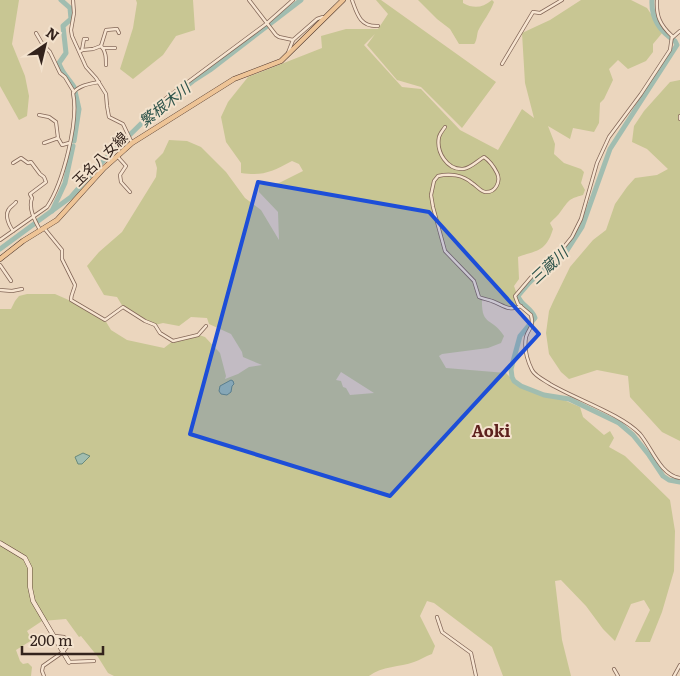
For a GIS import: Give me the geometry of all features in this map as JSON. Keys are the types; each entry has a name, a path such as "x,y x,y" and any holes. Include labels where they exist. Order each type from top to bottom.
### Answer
{"main road":[{"name":"玉名八女線","path":"0,259 57,220 131,140 234,79 286,58 343,0"}],"street":[{"path":"73,0 74,12 71,30 86,67 99,82 106,94 106,106 109,117 123,124 131,140"},
{"path":"248,0 270,29 280,37 293,40"},
{"path":"161,102 266,24 293,0"},
{"path":"352,0 360,20 366,24 378,26"},
{"path":"502,64 533,12 540,13 562,0"},
{"path":"657,0 656,10 659,20 672,39"},
{"path":"286,58 293,40 317,19 327,16"},
{"path":"106,65 106,58 102,47 106,30 117,29 119,33"},
{"path":"680,31 672,39 670,50 632,107 609,137 597,163 581,218 572,238 559,253 539,268 515,296 521,306 531,315 532,326 526,335 525,351 535,374 565,393 620,419 634,429 661,466 673,477 680,478"},
{"path":"0,240 47,207 52,200 64,167 69,143 75,103 74,92 36,33"},
{"path":"81,51 84,39 87,39"},
{"path":"81,51 102,47 115,48"},
{"path":"74,92 83,85 99,82"},
{"path":"39,115 49,117 56,122 58,138 62,145 69,143"},
{"path":"445,126 439,137 439,144 446,162 453,168 461,169 484,157 499,176 499,182 495,188 487,192 482,191 465,177 453,175 438,176 432,187 432,207 445,251 474,281 479,298 491,300 512,309 521,306"},
{"path":"44,143 58,138"},
{"path":"117,156 126,166 120,175 121,182 130,192"},
{"path":"13,163 21,158 28,163 31,162 44,177 46,182 30,194 32,198 30,203 33,216 42,229 62,250 62,258 75,285 71,300 105,320 122,306 145,321 156,325 160,333 173,342 198,335 206,326"},
{"path":"13,231 7,217 9,209 16,202"},
{"path":"0,265 11,281"},
{"path":"0,290 12,291 22,289"},
{"path":"0,543 25,558 30,568 30,587 33,601 69,662 94,660"},
{"path":"438,617 442,632 471,653 476,676"},
{"path":"44,676 42,666 63,652 69,644 64,637 52,635"},
{"path":"674,676 680,666"},
{"path":"614,669 618,676"}],"highlighted area":[{"path":"258,182 429,212 539,334 390,496 190,434"}],"shaded area":[{"path":"0,0 19,0 12,44 25,76 29,96 27,116 19,120 0,86"},
{"path":"136,0 193,0 195,30 176,36 163,55 133,79 120,69 133,28"},
{"path":"376,0 381,0 496,82 462,128 421,87 397,80 367,45 375,34 364,45 402,87 421,89 460,130 498,150 522,109 534,118 525,83 522,33 550,20 581,0 631,0 647,8 663,32 653,44 653,52 646,61 628,69 618,60 609,69 613,80 604,99 600,103 599,123 594,132 573,128 570,139 548,126 555,144 554,154 564,163 581,169 584,172 581,183 585,190 583,195 568,202 550,223 553,229 544,246 518,257 519,279 514,286 521,306 512,309 482,299 485,318 500,330 504,336 501,343 488,348 439,356 446,368 506,373 514,381 532,392 559,398 580,407 583,417 604,435 610,431 614,438 609,447 625,456 670,500 675,531 674,571 662,612 650,642 635,642 650,610 644,600 631,604 615,641 561,580 555,581 562,640 571,676 503,676 492,647 434,603 427,601 420,616 435,646 432,654 409,664 385,668 369,676 114,676 108,673 98,657 81,636 79,637 66,619 42,621 27,631 32,640 16,650 20,661 23,664 28,663 32,667 31,676 0,676 0,309 11,309 19,296 27,294 55,294 80,305 105,320 111,330 127,340 164,348 173,341 199,335 205,337 220,353 226,376 225,379 249,367 262,365 243,357 231,334 209,324 207,318 191,317 179,326 163,323 155,325 145,321 123,307 117,297 104,295 87,266 99,252 122,232 156,177 157,168 155,161 163,153 169,140 187,141 201,147 226,172 245,198 261,210 279,240 278,212 259,192 259,185 279,183 303,171 299,164 292,161 267,172 256,174 241,173 241,163 226,142 221,117 228,102 248,77 322,48 321,36 346,29 378,29 388,14","holes":["341,372 374,393 350,395 346,388 343,387 341,381 336,380"]},
{"path":"418,0 463,0 463,3 474,7 485,5 492,0 494,2 478,31 475,43 459,44 450,29"},
{"path":"680,80 680,441 662,432 630,397 628,376 597,370 569,379 561,372 549,354 546,333 549,311 570,267 593,240 606,230 615,204 627,187 635,178 657,175 668,169 647,149 632,142 634,126 644,111 670,82"},
{"path":"231,380 234,384 231,392 227,395 221,394 219,391 220,386"},
{"path":"83,453 90,456 82,464 78,464 75,457"}],"waterway":[{"path":"61,0 70,8 71,19 63,26 66,53 59,63 74,87"},
{"name":"繁根木川","path":"38,221 71,197 97,167 150,115 301,0"},
{"name":"三蔵川","path":"652,0 655,19 661,29 677,45 610,149 582,227 566,252 548,264 518,296 535,318 520,336 511,369 514,381 521,386 544,395 569,399 619,423 633,435 663,476 669,480 680,482"},
{"path":"74,141 79,109 75,91"},
{"path":"52,211 65,183 73,146"},
{"name":"繁根木川","path":"0,249 34,224"}],"district":[{"name":"Aoki","path":"491,431"}]}
